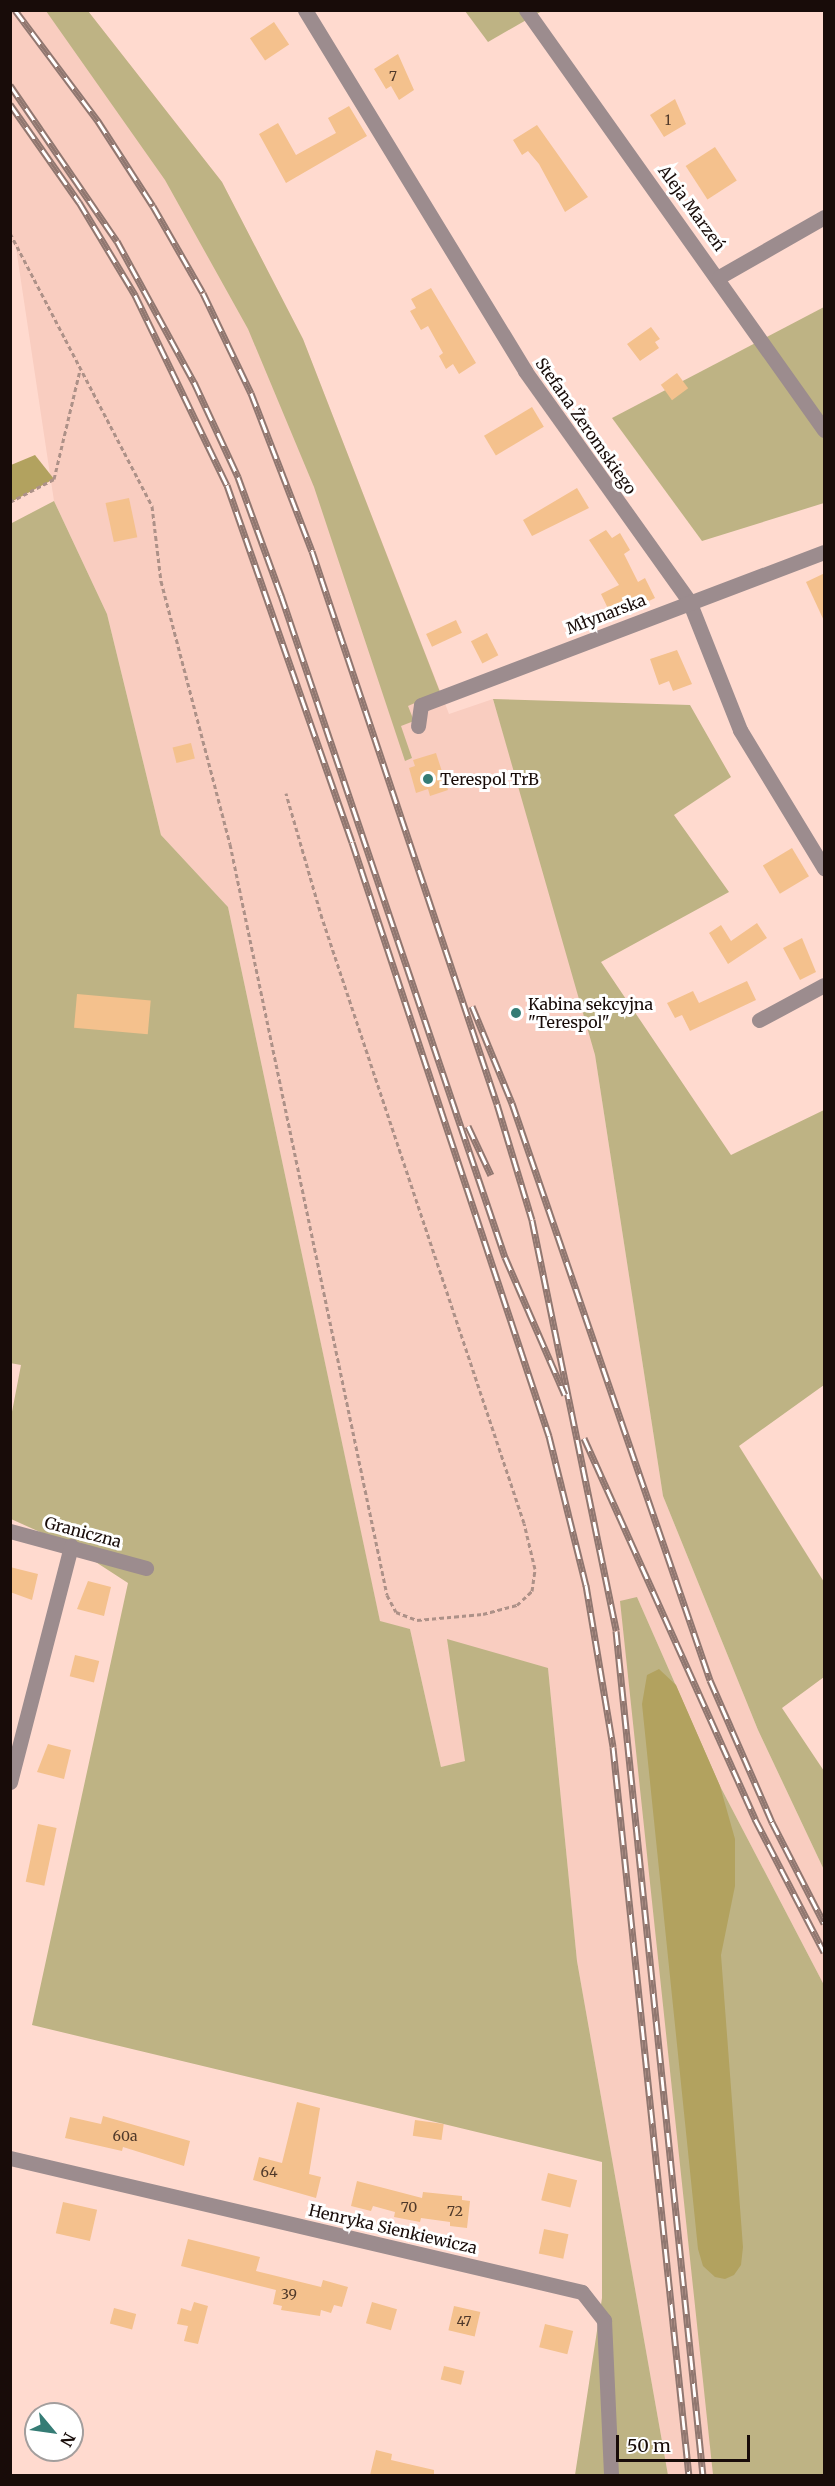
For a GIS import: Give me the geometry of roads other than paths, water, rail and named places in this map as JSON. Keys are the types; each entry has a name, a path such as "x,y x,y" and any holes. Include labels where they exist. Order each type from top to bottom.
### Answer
{"street":[{"name":"Stefana Żeromskiego","path":"304,10 525,371 689,602 741,730 825,868"},
{"name":"Aleja Marzeń","path":"526,10 719,277 825,430"},
{"path":"719,277 825,217"},
{"name":"Młynarska","path":"418,726 421,705 825,552"},
{"path":"759,1020 825,985"},
{"name":"Graniczna","path":"10,1531 146,1568"},
{"path":"10,1782 71,1546"},
{"name":"Henryka Sienkiewicza","path":"10,2158 582,2292 604,2320 611,2475"}],"railway":[{"path":"15,10 98,121 153,206 203,293 251,393 312,551 497,1104 532,1220 616,1631 703,2476"},
{"path":"10,85 117,241 194,382 238,477 281,595 505,1257 565,1395"},
{"path":"10,104 79,202 135,295 227,485 352,842 549,1436 586,1585 613,1747 689,2476"},
{"path":"472,1006 512,1103 710,1680 772,1822 824,1923"},
{"path":"468,1126 491,1175"},
{"path":"584,1438 755,1819 824,1952"}],"place":[{"name":"Terespol TrB","path":"428,779"},
{"name":"Kabina sekcyjna \"Terespol\"","path":"516,1013"}]}
